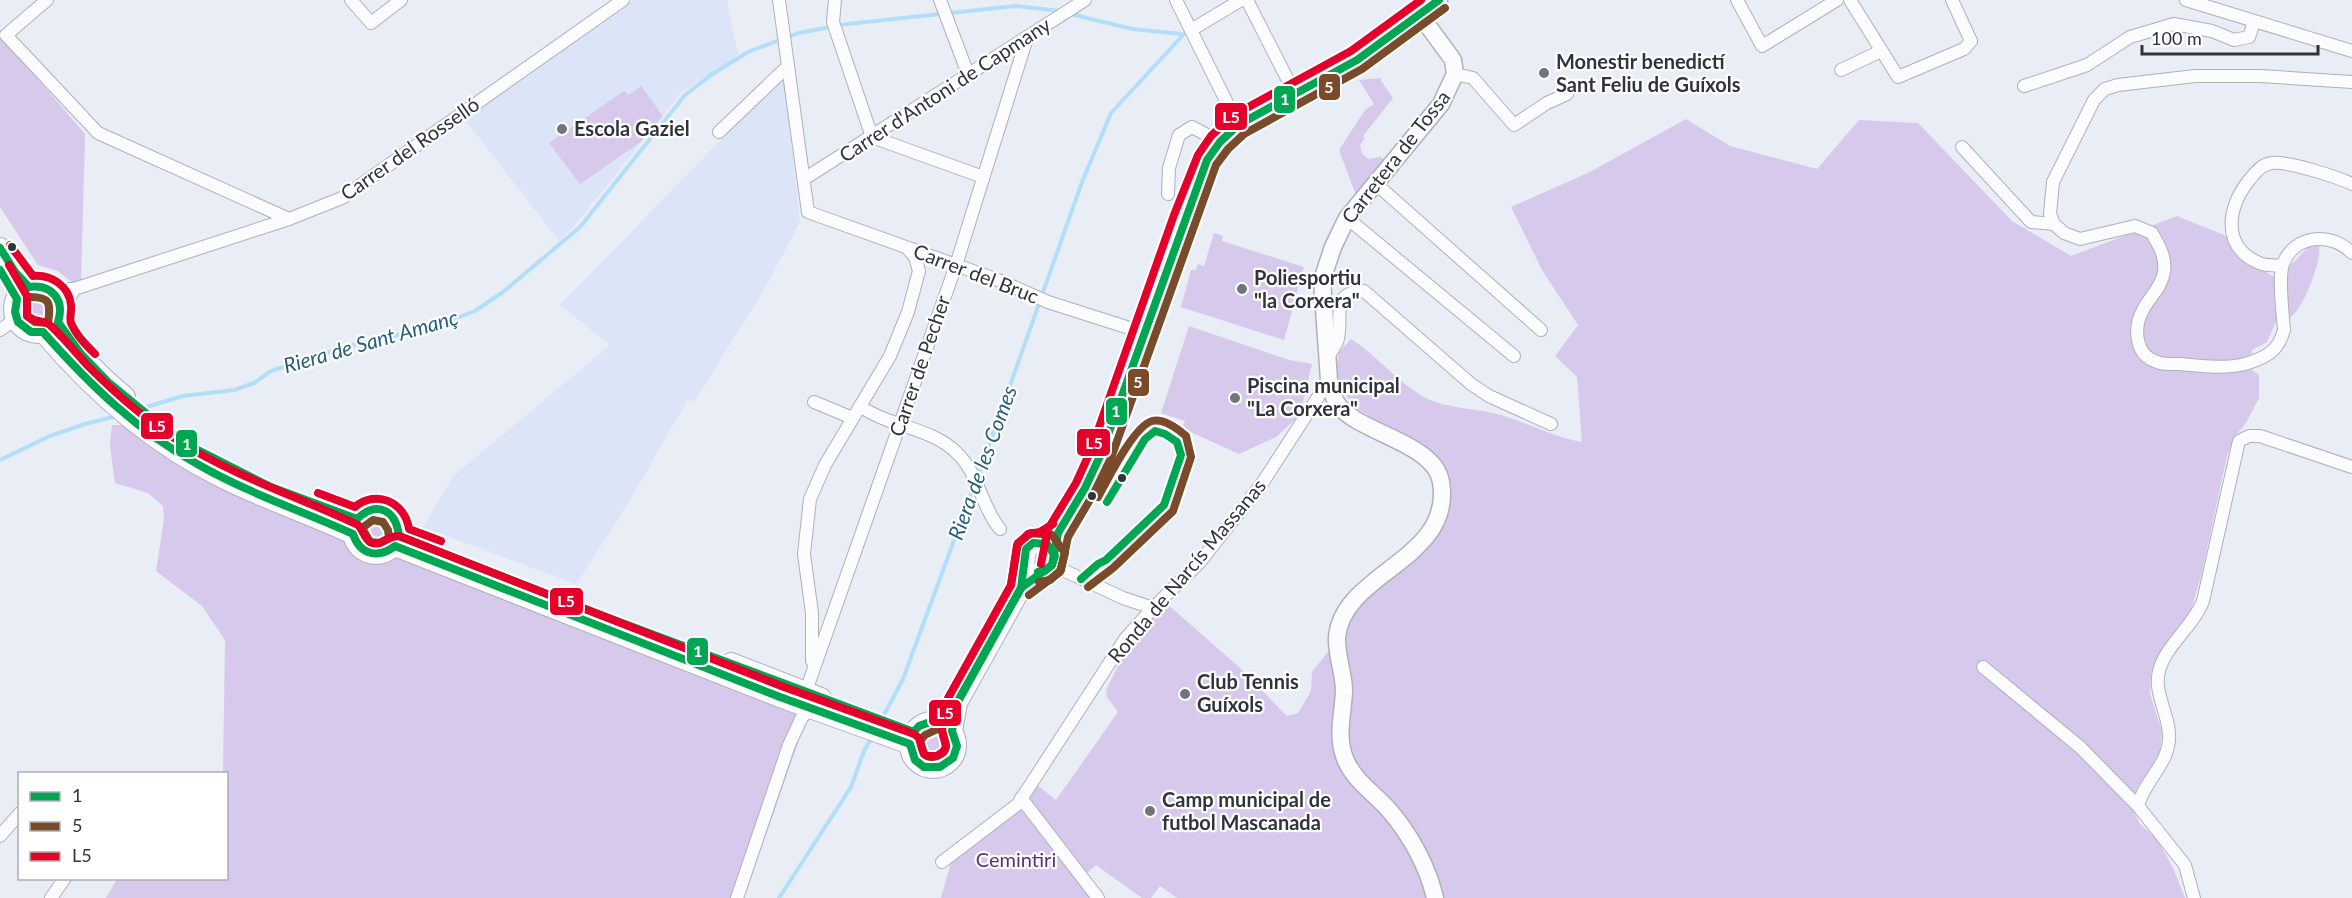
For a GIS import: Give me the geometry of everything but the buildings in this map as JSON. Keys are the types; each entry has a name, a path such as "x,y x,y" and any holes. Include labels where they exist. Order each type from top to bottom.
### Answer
{"main road":[{"path":"952,731 957,704 1021,588 1086,488 1101,454 1207,160 1220,142 1238,126 1357,60 1439,0"},
{"name":"Carretera de Tossa","path":"1420,15 1452,60 1455,74 1448,94 1347,218 1333,247 1322,280 1326,359 1332,393 1339,405 1350,415 1426,458 1438,472 1441,481 1440,507 1436,520 1426,537 1414,550 1359,595 1349,607 1337,637 1344,690 1339,724 1346,762 1354,776 1389,810 1406,834 1422,862 1435,898"},
{"path":"0,248 15,272 21,301 27,330 51,327 62,312 62,293 41,285 21,301"},
{"path":"0,270 21,301"},
{"path":"51,327 101,386 153,427 261,483 355,526"},
{"path":"369,509 385,510 397,520 397,541 381,554 370,554 357,545 355,526 369,509"},
{"path":"397,541 806,701 912,738"},
{"path":"933,721 944,724 952,731 957,742 956,750 950,761 940,767 932,768 921,765 913,756 912,738 922,724 933,721 957,704"}],"street":[{"path":"47,0 6,34 98,133 289,219"},
{"path":"351,0 370,23 400,0"},
{"name":"Carrer del Rosselló","path":"62,293 289,219 342,198 622,0"},
{"path":"779,0 804,179"},
{"path":"835,0 835,27 872,137 984,177"},
{"name":"Carrer d'Antoni de Capmany","path":"804,179 1085,0"},
{"path":"1176,0 1238,126"},
{"path":"1191,30 1241,0"},
{"path":"1247,0 1295,94"},
{"path":"1737,0 1762,46 1837,0"},
{"path":"1850,0 1898,77 1964,49 1971,41 1952,0"},
{"path":"2186,0 2352,51"},
{"path":"943,9 968,74"},
{"path":"2024,86 2087,65 2130,37 2174,24 2212,31 2234,40 2248,37 2254,22"},
{"name":"Carrer de Pecher","path":"737,898 789,745 802,717 956,265 1027,38"},
{"path":"1841,70 1881,51"},
{"path":"719,132 788,66"},
{"path":"1455,74 1473,78 1514,125 1547,103 1567,94"},
{"path":"2352,82 2260,76 2195,76 2118,85 2105,89 2094,100 2053,183 2050,214 2054,224 2064,233 2080,238 2135,226 2152,233 2164,255 2164,273 2157,290 2142,310 2136,332 2139,346 2148,358 2159,363 2231,367 2262,359 2276,350 2284,330 2282,266 2292,249 2308,239 2319,237 2347,247 2352,253"},
{"path":"1168,194 1169,168 1179,135 1192,127 1220,142"},
{"path":"1962,147 2031,222 2054,224"},
{"path":"2282,266 2261,264 2248,256 2236,244 2231,230 2231,215 2244,186 2258,169 2272,162 2306,169 2352,184"},
{"name":"Carrer del Bruc","path":"804,179 808,212 998,280 1048,302 1145,333"},
{"path":"1375,183 1541,330"},
{"path":"1347,218 1514,356"},
{"path":"806,701 813,645 812,613 804,554 810,499 825,465 890,356 908,312 919,271 915,257 907,248"},
{"path":"1326,359 1338,341 1338,314 1343,299 1352,291 1364,291 1471,384 1489,396 1551,424"},
{"path":"0,330 21,301"},
{"name":"Ronda de Narcís Massanas","path":"942,862 1018,804 1125,639 1200,562 1263,482 1329,380"},
{"path":"814,402 850,417"},
{"path":"861,406 870,413 927,434 956,452 973,472 992,518 1000,529"},
{"path":"2138,806 2141,793 2162,764 2168,750 2170,736 2158,688 2158,674 2163,660 2197,616 2203,601 2239,441 2249,436 2260,436 2352,467"},
{"path":"1045,554 1123,598 1153,608"},
{"path":"1983,667 2080,747 2138,806 2185,866 2194,898"},
{"path":"1021,798 1098,898"},
{"path":"0,836 18,815"},
{"path":"51,898 64,880"}],"shaded area":[{"name":"Escola Gaziel","path":"638,0 727,0 738,56 682,92 574,226 559,241 463,117 625,3"},
{"path":"784,75 800,222 764,290 694,402 688,399 622,514 576,584 423,527 453,476 610,345 560,305"}],"green space":[{"path":"0,35 85,134 81,283 74,284 58,271 38,265 0,207"},
{"path":"1381,78 1393,98 1363,136 1365,138 1360,145 1362,154 1368,159 1380,157 1387,160 1357,198 1339,150 1365,110 1374,104 1359,80"},
{"path":"641,86 663,116 642,141 580,184 549,143 624,91 629,95"},
{"path":"1686,119 1730,146 1817,169 1859,120 1918,123 2012,221 2071,256 2177,216 2224,235 2260,269 2273,276 2295,261 2309,246 2319,246 2315,272 2297,311 2288,319 2275,324 2267,342 2252,350 2249,368 2259,375 2259,398 2246,423 2235,436 2227,456 2202,572 2191,611 2151,671 2150,694 2162,732 2160,753 2137,788 2131,806 2140,824 2157,839 2173,868 2185,898 1177,898 1160,886 1151,898 1142,898 1096,865 1087,873 1027,798 1036,784 1056,800 1118,712 1107,697 1106,690 1136,630 1165,602 1240,668 1287,716 1298,713 1311,691 1312,672 1332,647 1361,603 1440,530 1450,500 1450,475 1435,454 1354,407 1342,389 1336,371 1339,352 1351,339 1410,388 1428,399 1449,406 1504,416 1582,442 1577,377 1555,356 1578,325 1542,270 1511,207 1590,172"},
{"name":"Poliesportiu \"la Corxera\"","path":"1214,233 1223,236 1222,241 1304,267 1284,340 1181,307 1191,270 1196,270 1198,264 1204,266"},
{"path":"37,295 47,299 51,309 47,319 37,323 27,319 23,309 27,299"},
{"name":"Piscina municipal \"La Corxera\"","path":"1189,326 1289,360 1312,364 1300,415 1276,437 1239,454 1182,428 1185,421 1161,413"},
{"path":"112,425 130,425 340,533 359,555 374,560 403,557 807,717 744,898 106,898 116,880 228,880 228,772 223,772 225,640 202,606 156,571 164,519 163,506 148,493 115,483 110,446"},
{"path":"376,516 387,520 391,531 387,542 376,546 365,542 361,531 365,520"},
{"path":"932,730 942,735 947,745 942,755 932,760 922,755 917,745 922,735"},
{"name":"Cemintiri","path":"1024,806 1093,898 941,898 951,862"}],"waterway":[{"name":"Riera de Sant Amanç","path":"133,411 183,396 234,390 254,383 271,371 348,346 433,327 475,311 503,292 580,227 685,95 711,75 748,52 798,33 847,24 1015,6 1061,11"},
{"name":"Riera de Sant Amanç","path":"1071,14 1132,29 1182,34"},
{"name":"Riera de les Comes","path":"977,479 1082,182 1111,113 1185,33"},
{"name":"Riera de Sant Amanç","path":"0,460 50,436 117,416"},
{"name":"Riera de les Comes","path":"878,726 903,679 974,486"},
{"name":"Riera de les Comes","path":"779,898 851,787 864,751 873,736"}],"transit line":[{"name":"L5","path":"1041,564 1048,529 1076,483 1091,450 1174,215 1198,155 1211,136 1232,116 1351,51 1421,0"},
{"name":"1","path":"1038,572 1045,571 1052,565 1058,533 1085,488 1101,454 1207,160 1220,142 1238,125 1357,60 1439,0"},
{"name":"5","path":"1039,582 1050,580 1061,570 1068,537 1094,493 1111,458 1216,165 1228,149 1244,134 1362,69 1445,8"},
{"name":"L5","path":"10,245 33,276 52,279 67,292 71,307 70,321 82,340 95,354"},
{"name":"1","path":"0,248 15,272 29,287 44,288 55,295 60,307 58,322 81,354 108,382 190,446 271,487 357,519 372,510 384,511 394,520 399,536 598,614 914,732 919,726 933,721 957,703"},
{"name":"L5","path":"9,265 27,296 27,316 48,324 61,335 88,366 132,407 180,442 223,466 358,525 370,542 377,543 399,536 784,687 914,734 919,738 924,754 928,756 937,756 944,751 946,746 942,730 947,700 1011,585 1017,545 1028,534 1040,532 1053,524"},
{"name":"1","path":"0,270 17,299 15,312 18,322 31,332 43,332 96,388 135,422 177,452 218,475 353,534 360,547 370,553 382,553 395,546 780,697 910,744 915,760 924,767 940,767 953,758 957,746 952,731 957,703"},
{"name":"5","path":"27,297 45,299 49,305 48,323 35,322 27,316 27,297"},
{"name":"5","path":"1088,587 1113,568 1173,511 1191,457 1186,436 1175,427 1161,421 1156,420 1145,425 1137,432 1122,454 1098,497"},
{"name":"1","path":"1081,579 1106,560 1164,505 1181,455 1177,442 1155,431 1145,439 1107,502"},
{"name":"L5","path":"318,493 355,507 372,499 388,501 402,512 409,529 441,541"},
{"name":"5","path":"373,520 383,522 388,530 389,538 380,543 370,542 362,528 373,520"},
{"name":"5","path":"1011,585 1018,543 1031,533 1052,535 1065,553 1060,572 1029,595"},
{"name":"1","path":"1033,543 1047,544 1055,556 1052,565 1021,588 1026,549 1033,543"},
{"name":"1","path":"957,703 1021,588"},
{"name":"1","path":"957,703 1021,588"},
{"name":"5","path":"942,727 945,750 937,756 925,755 920,741 925,735 942,727"}],"place":[{"name":"Monestir benedictí Sant Feliu de Guíxols","path":"1544,73"},
{"name":"Escola Gaziel","path":"562,129"},
{"name":"Poliesportiu \"la Corxera\"","path":"1242,289"},
{"name":"Piscina municipal \"La Corxera\"","path":"1235,398"},
{"name":"Club Tennis Guíxols","path":"1185,694"},
{"name":"Camp municipal de futbol Mascanada","path":"1150,811"}]}
